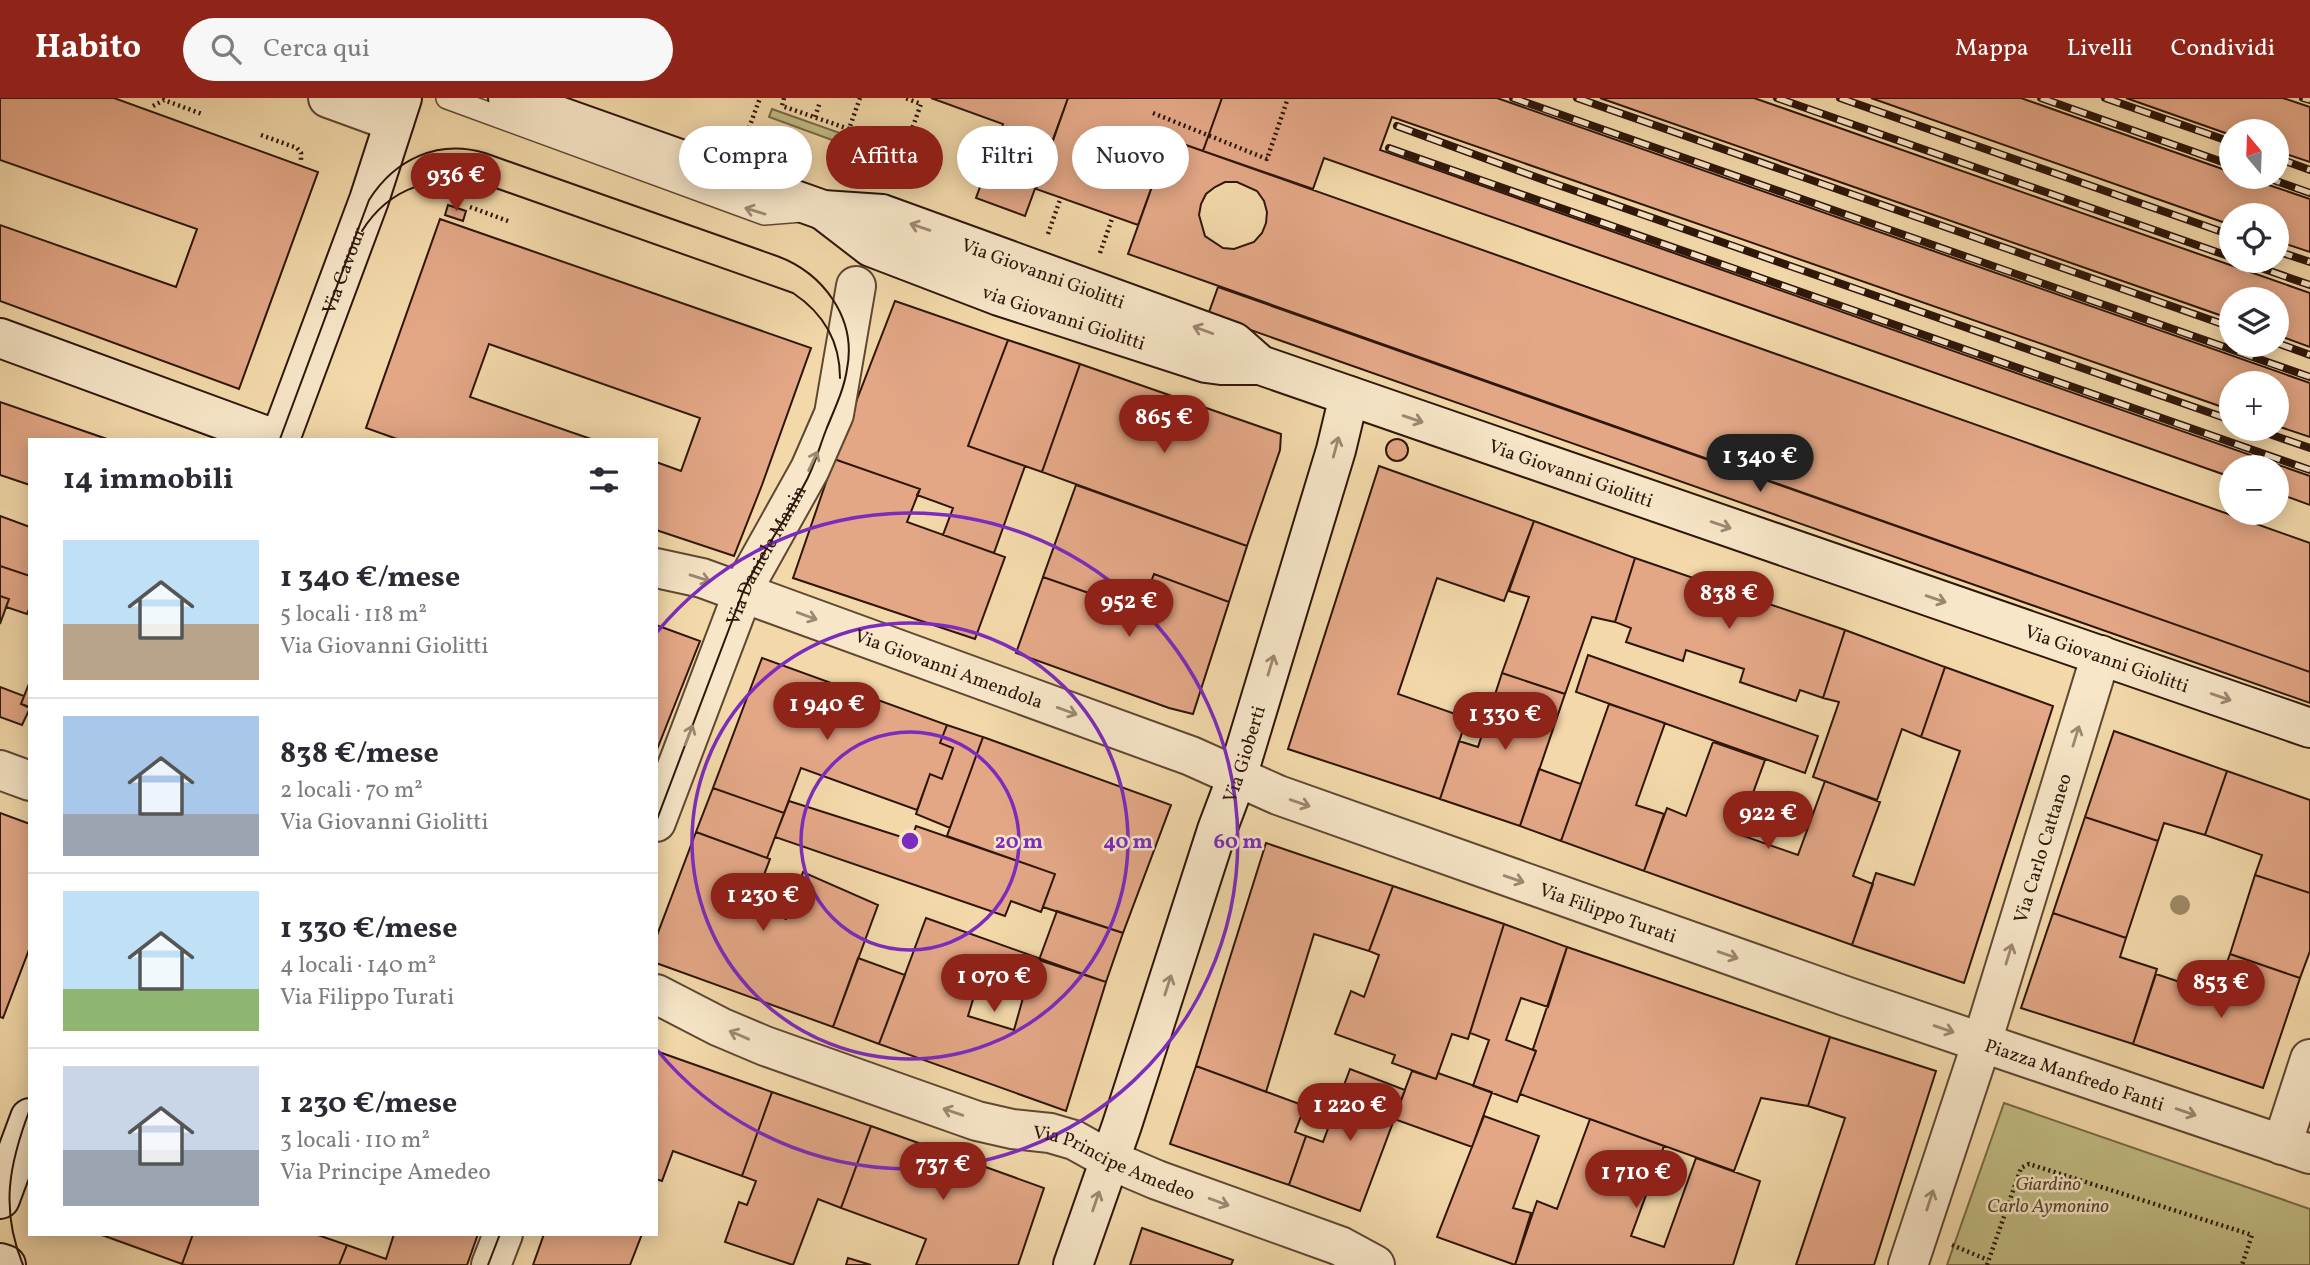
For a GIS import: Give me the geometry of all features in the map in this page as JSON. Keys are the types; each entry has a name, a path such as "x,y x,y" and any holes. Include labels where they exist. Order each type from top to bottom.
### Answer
{"street":[{"path":"328,98 398,110"},
{"name":"Via Giovanni Giolitti","path":"508,98 823,209 882,214 1234,342 1260,365 2310,728"},
{"name":"Via Cavour","path":"277,438 369,200 398,110"},
{"name":"Via Daniele Manin","path":"658,816 743,592 822,443 834,414 856,286"},
{"path":"0,338 274,438"},
{"name":"Via Gioberti","path":"1073,1265 1237,777 1336,450 1349,396"},
{"name":"Via Giovanni Amendola","path":"658,568 695,576 743,592 1191,756 1237,777"},
{"name":"Via Carlo Cattaneo","path":"1982,1042 2101,655"},
{"path":"0,770 28,780"},
{"name":"Via Filippo Turati","path":"1237,777 1278,795 1982,1042"},
{"name":"Via Principe Amedeo","path":"658,995 720,1027 765,1046 989,1125 1050,1133 1073,1140 1110,1160 1157,1180 1340,1246 1375,1265"},
{"name":"Piazza Manfredo Fanti","path":"1908,1265 1982,1042 2296,1150"},
{"path":"2296,1150 2310,1059"},
{"path":"0,1199 28,1123"},
{"path":"491,1265 502,1236"},
{"path":"0,1263 6,1265"}],"lane":[{"path":"447,98 764,214 823,209"}],"path":[{"path":"750,126 760,98"},
{"path":"784,98 782,106 849,129 860,98"},
{"path":"882,214 921,104 905,98"},
{"path":"1153,113 1267,159 1288,98"},
{"path":"153,106 164,100 202,114"},
{"path":"814,117 820,102"},
{"path":"261,135 297,148 302,161"},
{"path":"1046,238 1061,197"},
{"path":"470,206 508,221"},
{"path":"1098,258 1113,216"},
{"path":"1944,1242 1987,1262 2021,1168 2029,1164 2252,1235 2242,1265"}],"green space":[{"path":"772,109 826,128 826,138 812,133 812,126 794,126 769,117"},
{"name":"Giardino Carlo Aymonino","path":"2004,1103 2310,1209 2310,1265 1947,1265"}],"building":[{"path":"0,98 114,98 318,172 239,389 0,301 0,225 176,287 197,229 0,160"},
{"path":"931,98 1068,98 1058,126 1002,126 1003,124"},
{"path":"1068,98 1222,98 1203,151 1189,146 1189,126 1072,126 1072,189 1151,189 1138,225 1036,189 1058,189 1058,126"},
{"path":"1222,98 1497,98 2219,351 2219,357 2236,357 2276,371 2219,371 2219,406 1392,117 1380,150 2250,455 2219,455 2219,473 1324,158 1313,189 1203,151"},
{"path":"1600,98 1754,98 2219,261 2219,273 2253,273 2310,293 2310,347 2289,339 2289,287 2219,287 2219,315"},
{"path":"1871,98 2021,98 2219,168 2219,189 2280,189 2310,199 2310,252 2289,245 2289,203 2219,203 2219,221"},
{"path":"2126,98 2283,98 2310,107 2310,162 2289,155 2289,119 2219,119 2219,131"},
{"path":"1189,146 2219,511 2219,525 2259,525 2310,543 2310,672 1128,254 1151,189 1189,189","holes":["1225,182 1237,182 1257,191 1267,212 1262,233 1254,242 1234,249 1223,248 1205,236 1199,215 1206,194"]},
{"path":"979,189 1035,189 1025,216 976,198"},
{"path":"448,205 466,211 463,221 445,215"},
{"path":"440,219 811,348 734,556 658,531 658,463 681,471 700,418 489,344 470,397 588,438 394,438 366,428"},
{"path":"1218,287 2310,672 2310,703 1208,315"},
{"path":"895,301 1008,340 968,446 1025,466 994,553 943,535 953,508 917,495 920,489 834,459"},
{"path":"1008,340 1080,364 1042,472 968,446"},
{"path":"1080,364 1281,434 1280,450 1247,546 1042,472"},
{"path":"2289,376 2310,383 2310,437 2289,430"},
{"path":"0,402 104,438 28,438 28,484 0,475"},
{"path":"1397,439 1405,442 1408,450 1405,458 1397,461 1389,458 1386,450 1389,442"},
{"path":"834,459 920,489 907,522 1005,557 975,639 793,578"},
{"path":"1379,466 1534,521 1504,601 1437,578 1398,694 1467,718 1440,799 1288,749"},
{"path":"2289,469 2310,476 2310,505 2289,497"},
{"path":"1076,485 1247,546 1229,602 1154,574 1140,611 1043,577"},
{"path":"0,516 28,526 28,575 0,566"},
{"path":"1534,521 1635,558 1615,622 1592,617 1565,694 1502,673 1529,597 1509,591"},
{"path":"1635,558 1845,630 1823,698 1800,690 1796,701 1740,682 1744,669 1686,650 1683,661 1626,642 1631,628 1615,622"},
{"path":"0,566 28,575 27,614 6,607 9,599 0,596"},
{"path":"1154,574 1229,602 1193,714 1169,708 1016,653 1043,577 1140,611"},
{"path":"0,596 9,599 0,624"},
{"path":"658,626 700,641 658,747"},
{"path":"1845,630 1945,667 1921,737 1902,729 1877,800 1813,777 1839,702 1823,698"},
{"path":"1588,655 1818,736 1805,773 1576,692"},
{"path":"762,658 947,725 940,743 953,748 942,779 930,774 917,810 801,768 784,813 713,788"},
{"path":"1945,667 2053,706 1964,983 1852,945 1876,873 1914,885 1960,751 1921,737"},
{"path":"1502,673 1565,694 1520,826 1440,799 1459,741 1478,747"},
{"path":"28,686 28,706 21,704"},
{"path":"0,687 24,696 21,704 28,707 28,712 22,725 0,717"},
{"path":"1609,704 1665,723 1636,805 1664,814 1644,871 1561,841"},
{"path":"947,725 983,737 950,828 916,814 930,774 942,779 953,748 940,743"},
{"path":"2114,731 2227,771 2205,835 2164,823 2158,841 2085,817"},
{"path":"983,737 1171,805 1123,933 1043,907 1055,874 947,836"},
{"path":"1713,742 1765,760 1738,834 1798,855 1825,781 1880,802 1853,876 1873,884 1852,945 1644,871 1667,808 1686,816"},
{"path":"1539,769 1581,784 1561,841 1520,826"},
{"path":"2227,771 2310,800 2310,893 2255,875 2262,855 2205,835"},
{"path":"713,788 784,813 767,858 696,832"},
{"path":"789,801 911,840 916,826 1055,874 1041,912 1011,901 1005,916 775,837"},
{"path":"0,813 28,823 28,952 3,1018 0,1017"},
{"path":"2085,817 2158,841 2126,938 2053,913"},
{"path":"696,832 770,859 752,906 786,919 803,872 878,905 833,1027 658,964 658,933"},
{"path":"1266,843 1393,886 1369,951 1314,934 1266,1092 1196,1066"},
{"path":"2255,875 2310,893 2310,951 2300,978 2230,954"},
{"path":"1393,886 1504,924 1468,1039 1452,1034 1436,1079 1392,1063 1395,1055 1335,1034 1351,991 1364,997 1379,955 1369,951"},
{"path":"1057,911 1123,933 1106,982 1039,960"},
{"path":"2053,913 2126,938 2120,957 2157,969 2133,1044 2021,1008"},
{"path":"926,918 1106,982 1066,1111 879,1044","holes":["978,983 1023,998 1014,1030 968,1016"]},
{"path":"1504,924 1567,947 1548,1007 1521,998 1506,1040 1536,1051 1517,1102 1473,1086 1489,1040 1470,1033"},
{"path":"1567,947 1830,1037 1808,1106 1761,1098 1734,1171 1520,1094 1536,1051 1533,1049"},
{"path":"2230,954 2300,978 2263,1088 2133,1044 2156,974 2216,994"},
{"path":"858,958 905,975 879,1044 833,1027"},
{"path":"1830,1037 1936,1071 1874,1265 1796,1265 1845,1118 1808,1106"},
{"path":"658,1052 772,1092 742,1176 673,1151 662,1181 658,1180"},
{"path":"1196,1066 1305,1106 1295,1132 1306,1136 1289,1185 1170,1144"},
{"path":"1350,1069 1405,1090 1360,1211 1289,1185 1306,1136 1323,1142"},
{"path":"1412,1071 1436,1079 1438,1073 1492,1092 1472,1147 1394,1119"},
{"path":"772,1092 871,1126 841,1208 818,1199 793,1265 725,1242 739,1202 747,1205 756,1181 742,1176"},
{"path":"1484,1116 1539,1136 1513,1208 1531,1213 1515,1265 1437,1237"},
{"path":"1590,1119 1664,1146 1631,1236 1664,1247 1696,1158 1760,1181 1733,1265 1515,1265 1537,1201 1557,1209"},
{"path":"871,1126 1044,1188 1018,1265 916,1265 926,1239 841,1208"},
{"path":"1142,1228 1233,1260 1231,1265 1130,1265"},
{"path":"105,1236 192,1236 182,1264"},
{"path":"192,1236 321,1236 347,1245 339,1265 182,1264"},
{"path":"393,1236 477,1236 467,1265 339,1265 347,1245 386,1259"},
{"path":"543,1236 641,1236 630,1265 533,1265"},
{"path":"848,1258 871,1265 846,1265"}],"tram line":[{"path":"280,438 369,200 391,173 405,163 434,151 468,149 485,153 777,256 794,264 822,286 833,300 847,332 849,350 844,385 808,478 743,592 658,817"},
{"path":"362,231 386,203 416,187 450,181 487,185 793,293 813,310 828,330 837,352 840,378"},
{"path":"23,1265 11,1225 10,1187 12,1168 28,1115"},
{"path":"488,1265 499,1236"}],"railway":[{"path":"1513,98 2310,377"},
{"path":"1577,98 2219,323"},
{"path":"1777,98 2219,253"},
{"path":"1840,98 2219,231"},
{"path":"2041,98 2219,161"},
{"path":"2105,98 2219,138"},
{"path":"2303,98 2310,100"},
{"path":"1397,126 2219,416"},
{"path":"1389,148 2310,470"},
{"path":"2289,162 2310,170"},
{"path":"2289,186 2310,193"},
{"path":"2289,255 2310,262"},
{"path":"2276,273 2310,285"},
{"path":"2289,347 2310,355"},
{"path":"2289,441 2310,448"}]}
